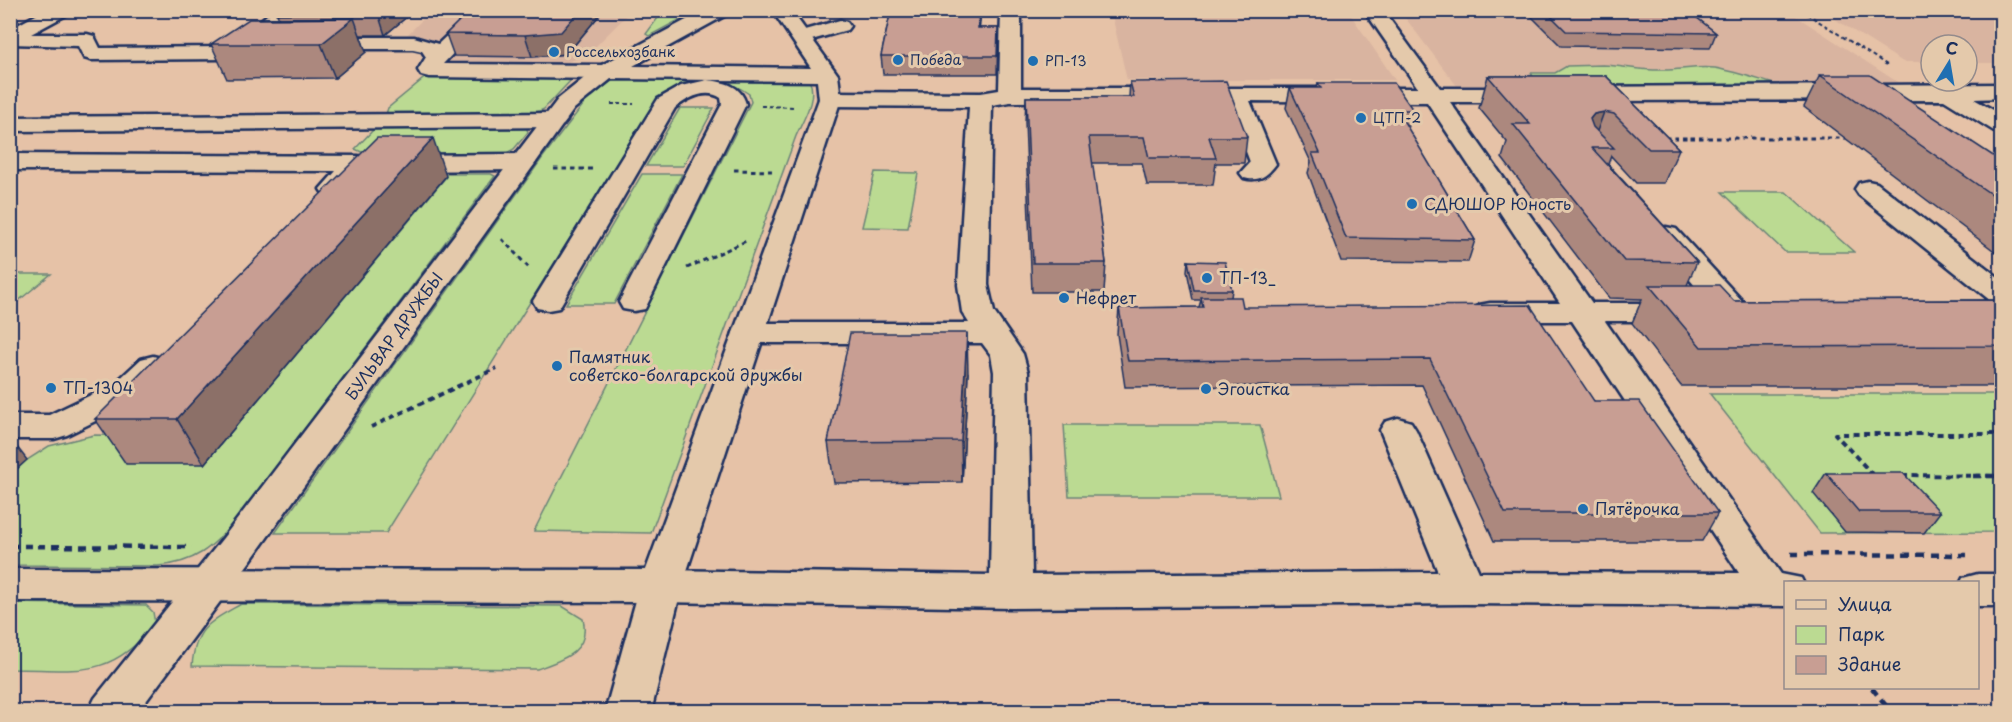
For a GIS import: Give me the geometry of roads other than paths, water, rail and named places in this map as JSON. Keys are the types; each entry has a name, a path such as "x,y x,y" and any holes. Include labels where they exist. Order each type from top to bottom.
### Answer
{"main road":[{"path":"61,10 19,33 18,40 87,40 91,54 226,53 255,44 279,44"},
{"path":"255,44 250,39 286,10"},
{"path":"486,10 437,56 429,70 606,72 981,100 1010,95 1949,93 2001,126"},
{"name":"БУЛЬВАР ДРУЖБЫ","path":"111,711 203,567 523,162 566,104 606,72 721,10"},
{"path":"628,711 661,586 749,333 829,87 801,37 781,10"},
{"path":"1010,95 1011,10"},
{"path":"1373,10 1434,95 1748,554 1777,589"},
{"path":"801,37 840,26"},
{"path":"303,44 414,44 429,47 437,56"},
{"path":"551,297 666,104 677,95 691,90 710,87 726,90 732,95 734,104 637,295"},
{"path":"1979,92 2001,92"},
{"path":"1236,94 1263,164 1253,172"},
{"path":"981,100 973,285 978,312 1007,354 1011,372 1011,592"},
{"path":"325,162 369,120"},
{"path":"10,124 555,120"},
{"path":"10,162 325,162 359,164 523,162"},
{"path":"318,204 359,164"},
{"path":"1868,189 2001,295"},
{"path":"1465,312 1747,312 1648,216"},
{"path":"749,333 991,333"},
{"path":"10,427 54,427 126,392 168,351"},
{"path":"1398,430 1465,588"},
{"path":"10,585 203,567 661,586 1011,592 1465,588 1777,589"},
{"path":"1979,590 2001,590"}],"place":[{"name":"Россельхозбанк","path":"554,52"},
{"name":"Победа","path":"898,60"},
{"name":"РП-13","path":"1033,61"},
{"name":"ЦТП-2","path":"1361,118"},
{"name":"СДЮШОР Юность","path":"1412,204"},
{"name":"ТП-13_","path":"1207,278"},
{"name":"Нефрет","path":"1064,298"},
{"name":"Памятник советско-болгарской дружбы","path":"557,366"},
{"name":"ТП-1304","path":"51,388"},
{"name":"Эгоистка","path":"1206,389"},
{"name":"Пятёрочка","path":"1583,509"}]}
